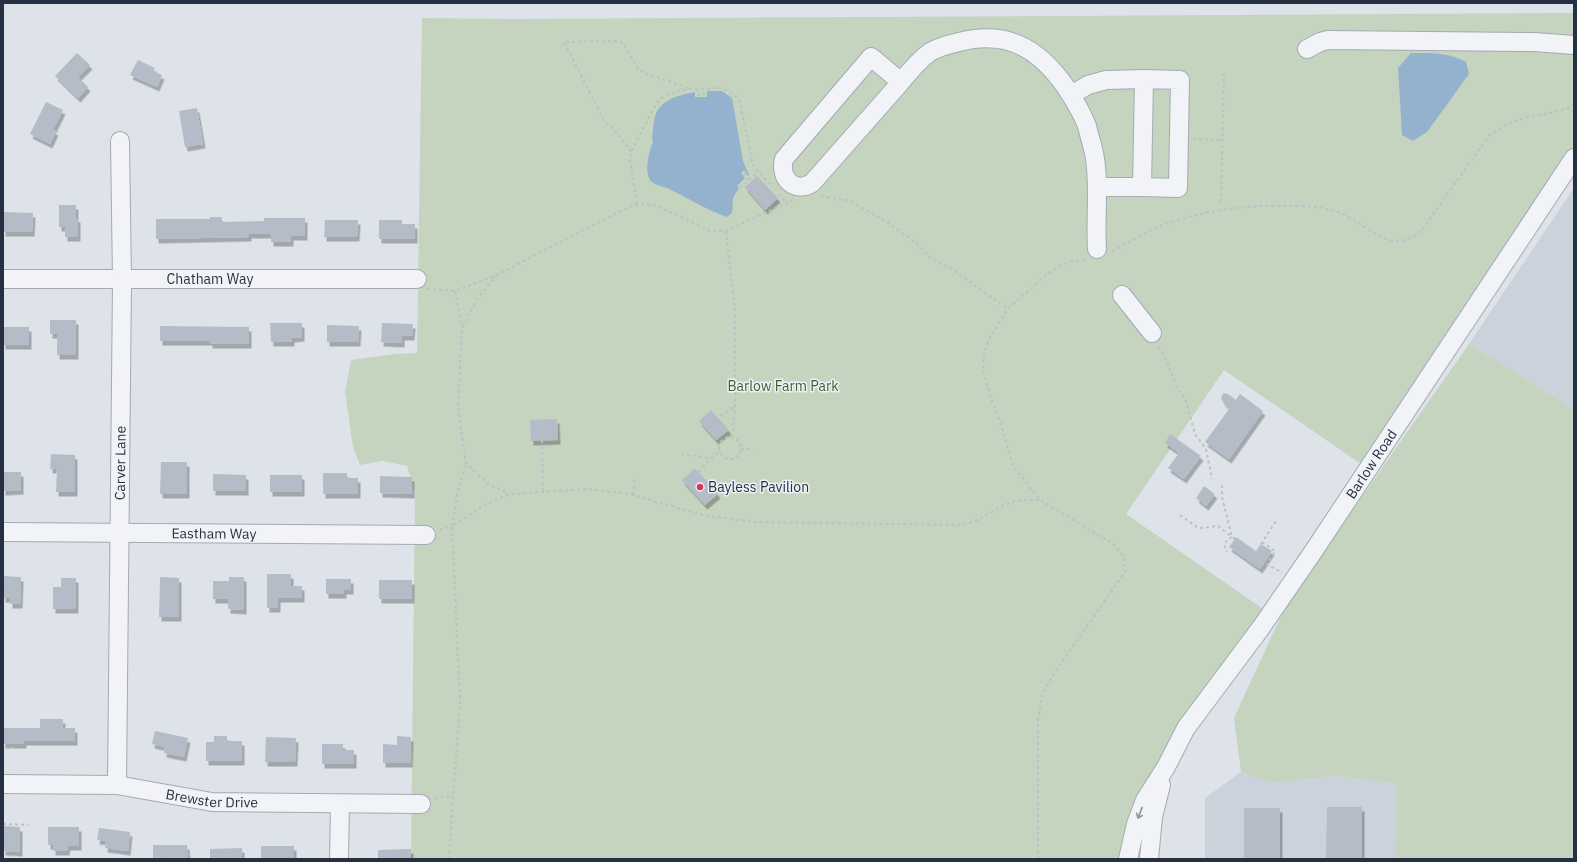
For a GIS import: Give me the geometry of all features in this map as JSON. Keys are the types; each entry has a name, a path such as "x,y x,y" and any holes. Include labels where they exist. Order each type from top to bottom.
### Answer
{"street":[{"path":"901,82 871,57 784,159 782,167 787,181 800,186 808,186 812,184 901,82 913,68 930,52 966,40 990,38 1010,42 1030,50 1045,62 1071,95 1086,124 1094,153 1096,187 1095,226 1099,253"},
{"path":"1307,49 1320,42 1328,40 1534,42 1574,45"},
{"path":"1142,188 1144,79"},
{"path":"1071,95 1088,85 1106,80 1180,80 1178,188 1096,187"},
{"name":"Carver Lane","path":"117,785 118,533 122,280 120,142"},
{"name":"Barlow Road","path":"1128,859 1136,824 1145,800 1166,767 1186,728 1260,629 1293,581 1574,158"},
{"name":"Chatham Way","path":"3,279 417,279"},
{"path":"1122,295 1152,333"},
{"name":"Eastham Way","path":"3,532 426,535"},
{"name":"Barlow Road","path":"1149,859 1153,817 1166,767"},
{"name":"Brewster Drive","path":"3,784 117,785 212,802 421,804"},
{"path":"339,859 340,804"}],"path":[{"path":"631,152 614,129 604,121 564,42 616,41 623,43 639,70 688,89"},
{"path":"1221,202 1224,70"},
{"path":"697,88 698,95 704,94 703,88"},
{"path":"637,204 630,161 631,152 656,104 661,98 669,94 688,89 723,88 740,99 753,165 759,171 740,188"},
{"path":"1038,859 1038,720 1043,692 1059,666 1125,572 1124,558 1113,544 1040,500 1013,466 983,370 984,353 990,337 1008,309 1046,275 1058,267 1099,253 1166,224 1217,210 1240,206 1321,208 1340,212 1384,238 1393,241 1406,240 1415,236 1424,228 1488,137 1494,132 1513,121 1559,111 1574,105"},
{"path":"1192,139 1223,140"},
{"path":"744,174 749,180"},
{"path":"819,196 850,202 890,224 916,243 931,258 952,269 1008,309"},
{"path":"417,279 424,288 454,291 497,275 622,210 637,204 653,206 678,215 710,231 726,231 797,198"},
{"path":"726,231 735,308 735,406 732,438"},
{"path":"462,329 476,298 497,275"},
{"path":"451,859 449,855 460,703 452,526 458,490 466,463 458,407 462,329 454,291"},
{"path":"1152,333 1155,342 1167,361 1176,386 1185,398 1195,434 1206,449 1212,479"},
{"path":"720,416 735,406"},
{"path":"725,438 732,438 739,442 741,449 739,455 733,459 726,459 720,452 720,444 725,438"},
{"path":"542,440 543,492"},
{"path":"741,449 754,449"},
{"path":"698,472 711,458 720,452"},
{"path":"681,454 711,458"},
{"path":"466,463 487,483 509,494"},
{"path":"632,495 635,477"},
{"path":"1222,485 1222,497 1232,538"},
{"path":"452,526 486,504 509,494 587,489 632,495 703,515 754,522 962,525 975,522 1003,505 1020,500 1040,500"},
{"path":"1180,515 1197,527 1202,528 1218,526 1235,540"},
{"path":"1276,521 1261,543 1275,551 1266,563 1293,581"},
{"path":"1228,552 1224,545 1227,540 1232,538"},
{"path":"3,744 3,748 14,748"},
{"path":"421,804 430,802 439,797 453,796"},
{"path":"3,824 28,825"}],"shaded area":[{"path":"1574,188 1574,409 1469,344"},
{"path":"1241,772 1274,783 1337,776 1396,784 1395,859 1205,859 1205,798"}],"green space":[{"name":"Barlow Farm Park","path":"1574,13 1574,150 1364,466 1224,370 1126,514 1266,611 1181,728 1125,859 411,859 415,492 407,466 383,461 360,465 353,447 345,392 351,360 395,354 417,353 422,18 512,19"},
{"path":"1469,344 1574,409 1574,859 1395,859 1396,784 1337,776 1273,783 1241,772 1234,718 1286,605"}],"water":[{"path":"1411,53 1452,56 1466,62 1469,74 1427,132 1413,141 1402,135 1398,68"},
{"path":"707,91 722,91 732,98 743,161 749,175 748,176 744,170 741,173 745,178 737,186 739,188 733,198 732,213 727,217 669,189 653,183 648,176 647,171 653,142 654,120 659,109 672,98 695,92 695,97 707,97"}],"building":[{"path":"77,53 90,65 78,77 88,87 78,98 55,76"},
{"path":"138,60 155,68 153,71 162,75 157,87 130,75"},
{"path":"46,102 63,110 53,130 56,131 50,144 30,134"},
{"path":"197,108 203,144 185,147 179,111"},
{"path":"757,176 778,198 765,210 745,187"},
{"path":"59,205 76,205 78,237 65,237 65,227 59,227"},
{"path":"3,212 33,213 32,232 3,232"},
{"path":"210,217 222,217 222,222 264,221 264,218 305,218 305,236 291,236 291,242 271,242 271,234 249,234 249,237 156,239 156,219 210,219"},
{"path":"325,220 358,220 357,237 324,237"},
{"path":"379,220 402,220 402,224 415,224 415,239 379,239"},
{"path":"50,320 76,320 76,355 57,355 57,334 50,334"},
{"path":"270,323 302,323 302,337 292,338 292,342 271,342"},
{"path":"382,323 413,324 412,336 402,336 402,343 381,342"},
{"path":"327,325 359,326 358,342 327,342"},
{"path":"160,326 249,327 249,344 210,344 210,341 160,341"},
{"path":"3,327 29,327 29,345 3,345"},
{"path":"1224,393 1236,400 1240,394 1263,411 1229,459 1205,442 1229,409 1221,399"},
{"path":"711,410 729,430 716,440 699,421"},
{"path":"557,419 558,440 531,441 530,420"},
{"path":"1170,434 1201,456 1184,479 1168,468 1179,453 1165,443"},
{"path":"51,454 75,455 75,492 56,492 57,469 50,469"},
{"path":"161,462 187,462 187,494 160,494"},
{"name":"Bayless Pavilion","path":"695,468 718,494 705,505 682,480"},
{"path":"3,472 21,472 21,490 3,491"},
{"path":"323,473 347,473 347,478 358,478 358,494 323,494"},
{"path":"213,474 246,475 246,491 213,491"},
{"path":"270,475 302,475 302,492 270,492"},
{"path":"380,476 412,477 412,494 380,493"},
{"path":"1204,486 1215,494 1206,506 1196,498"},
{"path":"1236,537 1256,551 1261,544 1272,551 1260,569 1229,547"},
{"path":"267,574 291,574 291,586 302,586 302,598 278,598 278,608 267,608"},
{"path":"3,576 21,577 20,604 10,604 10,598 3,598"},
{"path":"160,577 179,578 179,617 159,617"},
{"path":"229,577 244,577 244,610 228,609 228,599 213,599 213,581 229,581"},
{"path":"61,578 76,578 76,609 53,609 53,587 61,587"},
{"path":"326,579 351,579 351,590 344,590 344,594 326,594"},
{"path":"379,580 412,580 412,599 379,599"},
{"path":"40,719 63,719 63,728 75,728 75,741 24,741 24,744 3,744 3,728 40,728"},
{"path":"155,731 188,738 184,757 164,753 165,747 152,744"},
{"path":"214,736 227,736 227,741 242,741 242,761 206,761 206,742 214,742"},
{"path":"397,736 411,737 410,763 383,763 383,744 397,745"},
{"path":"266,737 296,738 295,762 265,762"},
{"path":"322,744 343,744 343,750 354,750 354,764 322,764"},
{"path":"1327,807 1362,807 1362,859 1326,859"},
{"path":"1244,808 1280,808 1280,859 1244,859"},
{"path":"3,826 20,827 20,852 3,851"},
{"path":"48,827 79,827 79,846 68,846 67,851 53,851 53,845 48,845"},
{"path":"99,828 130,832 128,851 105,848 106,841 97,840"},
{"path":"153,845 187,845 188,857 153,859"},
{"path":"261,846 294,846 294,859 261,859"},
{"path":"242,848 242,859 210,859 210,849"},
{"path":"411,849 411,859 378,859 378,850"}],"place":[{"name":"Bayless Pavilion","path":"700,487"}]}
